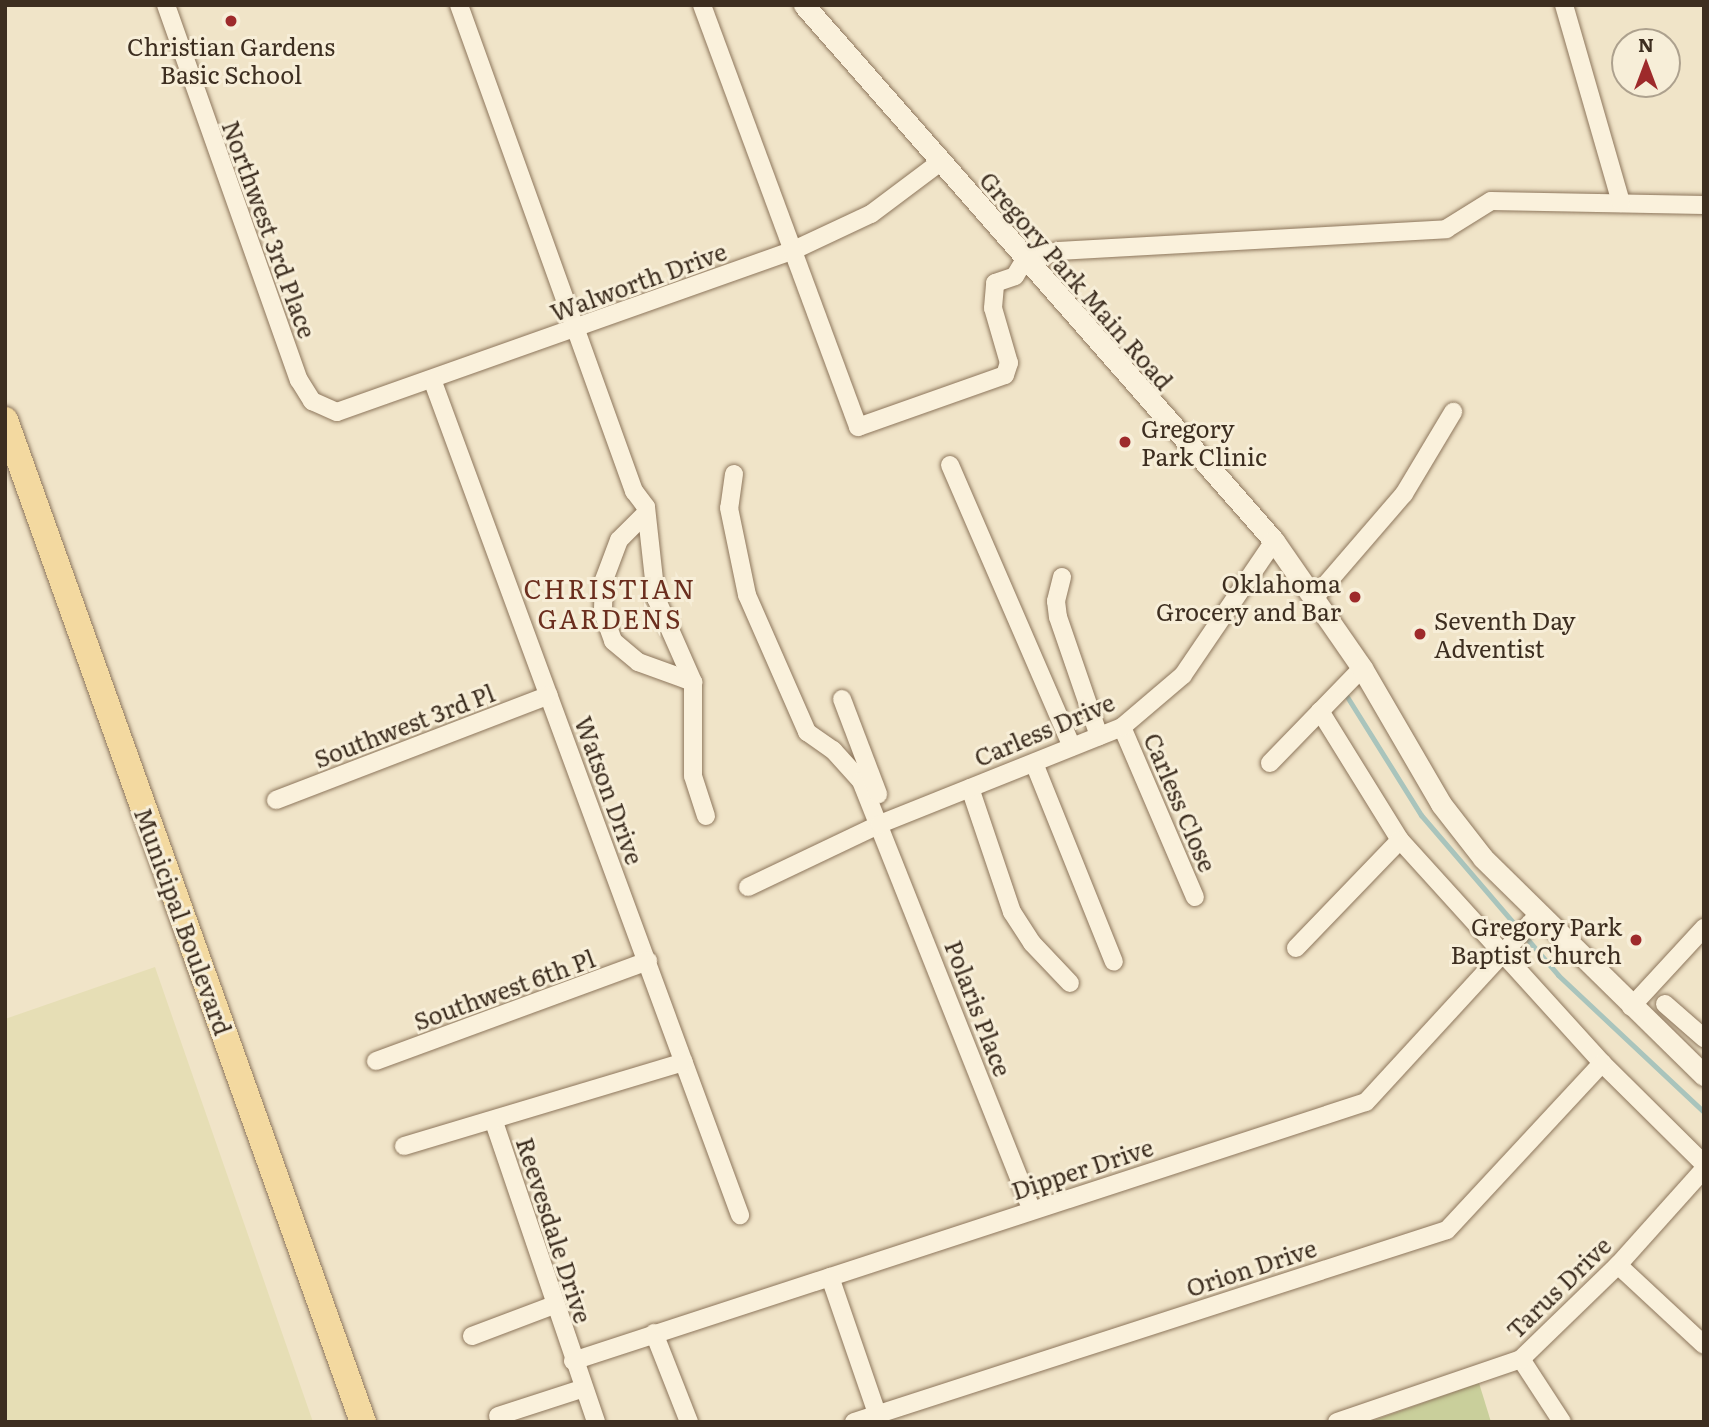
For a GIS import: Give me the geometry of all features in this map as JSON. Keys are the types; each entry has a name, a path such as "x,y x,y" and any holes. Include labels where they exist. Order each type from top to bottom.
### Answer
{"main road":[{"name":"Municipal Boulevard","path":"5,420 363,1422"}],"street":[{"name":"Northwest 3rd Place","path":"166,5 299,380 312,401 337,412"},
{"path":"459,5 578,329 634,491 646,513 656,598 693,681 694,776 706,816"},
{"path":"702,5 858,427 1004,375 1009,363 993,308 995,283 1015,276 1024,261 1058,251 1446,229 1491,201 1704,205"},
{"name":"Gregory Park Main Road","path":"804,5 1024,261 1274,541 1315,597 1441,804 1483,858 1536,917 1704,1075"},
{"path":"1564,5 1621,202"},
{"name":"Walworth Drive","path":"337,412 433,382 794,250 871,214 939,163"},
{"name":"Watson Drive","path":"433,382 740,1214"},
{"path":"1315,597 1404,494 1453,412"},
{"path":"950,465 1072,747"},
{"path":"734,474 729,508 747,595 807,732 833,750 860,781 884,822"},
{"path":"646,513 619,540 604,580 603,613 614,641 638,662 693,681"},
{"name":"Carless Drive","path":"748,887 884,822 1122,727 1183,675 1274,541"},
{"path":"1062,577 1056,601 1058,617 1099,736"},
{"path":"1270,764 1360,671"},
{"name":"Southwest 3rd Pl","path":"276,800 549,695"},
{"path":"842,699 884,822"},
{"path":"1320,711 1400,840 1602,1063 1704,1167"},
{"name":"Carless Close","path":"1122,727 1195,897"},
{"path":"1034,763 1114,962"},
{"path":"970,788 1012,912 1032,943 1070,983"},
{"name":"Polaris Place","path":"884,822 1032,1210"},
{"path":"1296,948 1400,840"},
{"name":"Dipper Drive","path":"573,1361 1366,1102 1536,917"},
{"path":"1631,1007 1704,928"},
{"name":"Southwest 6th Pl","path":"376,1061 648,961"},
{"path":"1665,1004 1704,1038"},
{"path":"1665,1038 1681,1017"},
{"name":"Reevesdale Drive","path":"596,1422 573,1361 494,1122 684,1062"},
{"name":"Orion Drive","path":"854,1422 879,1418 1447,1230 1602,1063"},
{"path":"404,1146 494,1122"},
{"name":"Tarus Drive","path":"1337,1422 1521,1359 1618,1265 1704,1167"},
{"path":"1618,1265 1704,1345"},
{"path":"830,1277 879,1418"},
{"path":"472,1336 554,1305"},
{"path":"654,1333 689,1422"},
{"path":"1521,1359 1562,1422"},
{"path":"498,1416 584,1388"}],"shaded area":[{"path":"155,967 313,1422 5,1422 5,1019"}],"green space":[{"path":"1479,1383 1491,1422 1369,1422"}],"waterway":[{"path":"1346,695 1421,815 1558,975 1704,1112"}],"place":[{"name":"Christian Gardens Basic School","path":"231,21"},
{"name":"Gregory Park Clinic","path":"1125,442"},
{"name":"Oklahoma Grocery and Bar","path":"1355,597"},
{"name":"Seventh Day Adventist","path":"1420,634"},
{"name":"Gregory Park Baptist Church","path":"1636,940"}],"district":[{"name":"CHRISTIAN GARDENS","path":"610,603"}]}
